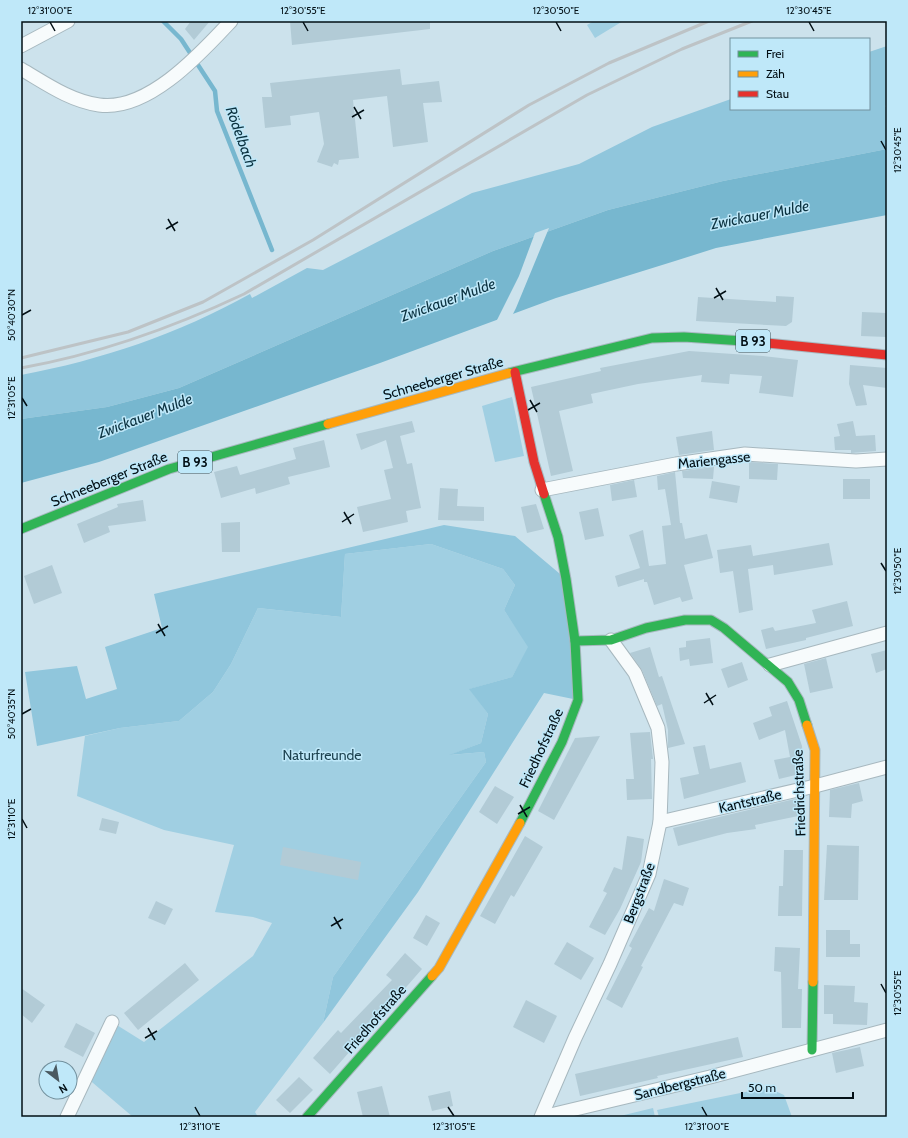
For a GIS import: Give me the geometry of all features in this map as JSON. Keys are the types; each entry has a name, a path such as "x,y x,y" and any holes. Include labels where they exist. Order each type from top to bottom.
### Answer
{"street":[{"path":"21,46 68,21"},
{"path":"21,69 73,98 99,105 120,105 147,95 181,70 202,53 231,21"},
{"name":"Schneeberger Straße","path":"21,529 169,469 515,372 652,338 684,337 748,341 887,355"},
{"name":"Friedhofstraße","path":"307,1117 439,968 535,795 562,742 578,700 575,641 558,537 534,462 515,372"},
{"name":"Mariengasse","path":"542,490 676,464 745,454 856,461 887,459"},
{"name":"Friedrichstraße","path":"575,641 611,640 654,627 685,620 711,620 724,628 770,665 788,682 799,700 815,750 816,786 812,1050"},
{"path":"770,665 887,633"},
{"name":"Bergstraße","path":"542,1117 575,1038 610,964 649,874 660,822 662,762 658,728 635,673 611,640"},
{"name":"Kantstraße","path":"660,822 816,786 887,767"},
{"path":"67,1117 112,1022"},
{"name":"Sandbergstraße","path":"542,1117 887,1030"}],"green space":[{"path":"594,21 623,21 595,38 587,25"},
{"path":"512,397 524,456 495,462 482,406"},
{"name":"Naturfreunde","path":"431,544 503,569 515,585 504,610 529,647 512,677 470,689 488,714 481,743 450,755 484,752 486,762 333,977 323,1023 255,1112 258,1117 133,1117 86,1077 112,1022 144,1042 253,956 272,923 253,917 215,912 234,845 164,830 77,796 85,736 120,728 179,721 213,692 231,664 258,608 341,617 345,554"},
{"path":"760,1089 773,1090 784,1095 792,1117 659,1117 657,1110"},
{"path":"653,1108 655,1117 616,1117"}],"shaded area":[{"path":"887,46 887,105 885,106 887,108 887,149 723,181 608,210 493,251 179,388 107,407 21,419 21,375 80,362 138,344 167,333 250,294 252,298 307,268 323,270 472,193 579,164 652,127 730,99 730,110 870,110 870,52"},
{"path":"444,525 515,536 566,579 578,700 544,693 418,892 323,1023 333,977 486,762 484,752 449,755 481,743 488,714 469,689 512,677 528,647 504,610 515,585 503,569 431,544 345,554 341,617 258,608 231,664 213,692 179,721 120,728 37,746 25,672 77,666 86,699 117,689 105,647 162,628 154,594"}],"water":[{"name":"Zwickauer Mulde","path":"887,149 887,215 716,248 556,298 380,363 99,462 21,483 21,419 107,407 179,388 493,251 608,210 723,181"}],"pier":[{"path":"549,228 512,316 496,322 519,276 535,233"}],"building":[{"path":"191,21 210,21 194,40 185,29"},
{"path":"290,21 430,21 430,29 292,45"},
{"path":"400,69 402,85 439,81 442,102 423,103 428,142 393,147 387,96 353,100 359,158 339,160 338,165 334,163 332,167 317,162 324,144 319,112 290,116 291,125 265,128 262,97 272,97 270,83"},
{"path":"776,296 794,297 792,322 786,326 696,321 698,297 776,302"},
{"path":"862,312 887,313 887,337 861,336"},
{"path":"689,351 798,360 793,397 759,393 762,376 730,374 729,384 701,382 702,375 638,384 591,394 593,403 559,411 573,471 551,476 531,387 601,371 600,368"},
{"path":"850,365 887,368 887,388 863,385 867,405 856,406 849,384"},
{"path":"412,421 415,432 400,436 407,464 412,463 421,508 406,511 408,522 363,532 357,507 391,499 384,470 393,468 386,440 361,450 356,434"},
{"path":"853,421 856,436 875,435 876,451 851,453 851,450 835,450 834,437 840,436 837,424"},
{"path":"712,431 714,450 679,455 676,437"},
{"path":"324,440 330,467 288,477 290,484 256,494 255,488 221,498 214,472 237,466 240,475 296,459 293,448"},
{"path":"749,462 778,464 777,480 749,479"},
{"path":"714,467 713,479 683,478 682,471"},
{"path":"675,472 680,523 682,523 685,539 707,534 713,558 684,565 693,599 682,602 680,597 654,605 647,582 644,582 644,579 618,587 615,576 640,568 629,535 643,530 649,566 666,564 662,526 671,525 665,489 658,490 657,476"},
{"path":"843,479 870,479 870,499 843,499"},
{"path":"634,480 637,497 612,501 610,485"},
{"path":"712,481 740,486 737,503 709,498"},
{"path":"440,488 458,489 457,506 484,507 484,521 438,520"},
{"path":"143,500 146,521 108,526 110,532 84,543 77,524 118,507 117,504"},
{"path":"536,504 544,529 527,533 521,507"},
{"path":"598,508 604,536 585,540 579,512"},
{"path":"240,522 240,552 222,552 221,523"},
{"path":"829,543 833,565 774,575 773,565 748,569 753,610 739,613 733,571 720,573 717,550 751,545 753,556"},
{"path":"52,565 62,593 34,604 24,576"},
{"path":"847,601 853,626 806,638 806,640 766,649 761,630 773,627 775,631 816,623 812,610"},
{"path":"710,638 713,663 690,666 689,659 680,661 679,648 686,647 686,641"},
{"path":"650,647 659,677 662,676 685,744 668,748 668,730 662,704 657,706 642,670 630,653"},
{"path":"887,650 887,669 876,673 871,654"},
{"path":"826,658 833,688 810,693 804,664"},
{"path":"742,662 748,680 728,688 721,669"},
{"path":"787,701 802,746 804,773 779,779 774,760 790,757 785,730 759,740 753,723 772,716 769,707"},
{"path":"650,732 653,759 651,759 652,799 627,800 626,779 634,779 630,733"},
{"path":"600,736 554,820 538,811 575,738"},
{"path":"705,745 710,769 741,762 746,782 684,799 680,778 699,774 693,747"},
{"path":"859,783 863,801 852,804 851,818 829,817 830,790"},
{"path":"495,786 514,797 497,824 479,812"},
{"path":"803,797 803,815 755,825 756,829 727,833 678,846 673,828"},
{"path":"102,818 119,822 116,834 99,830"},
{"path":"525,836 543,847 514,897 511,895 495,924 480,916"},
{"path":"627,836 644,839 641,862 620,909 605,935 589,927 607,893 603,891 614,867 622,870"},
{"path":"827,845 859,846 858,900 824,900"},
{"path":"283,847 361,862 358,880 280,865"},
{"path":"784,850 803,850 802,916 778,916 779,886 783,886"},
{"path":"664,879 689,888 683,906 674,903 641,966 643,967 622,1008 606,999 632,948 629,946 649,908 654,911"},
{"path":"156,901 173,909 165,925 148,918"},
{"path":"426,915 440,923 427,946 413,938"},
{"path":"826,930 850,930 850,944 860,944 860,957 826,957"},
{"path":"567,942 594,958 581,980 554,964"},
{"path":"775,947 800,948 798,989 802,989 801,1028 782,1028 781,972 774,971"},
{"path":"405,953 422,969 330,1074 313,1058 338,1030 341,1033 392,980 386,975"},
{"path":"185,963 199,980 138,1030 124,1013"},
{"path":"824,985 855,986 854,1002 868,1003 867,1025 833,1024 833,1014 824,1014"},
{"path":"21,988 45,1005 32,1023 21,1014"},
{"path":"526,1000 557,1016 544,1043 513,1027"},
{"path":"76,1023 95,1033 83,1057 64,1047"},
{"path":"738,1037 743,1057 657,1076 658,1078 580,1096 575,1074"},
{"path":"860,1047 864,1066 836,1073 832,1053"},
{"path":"299,1077 313,1090 290,1113 276,1100"},
{"path":"382,1086 390,1117 363,1117 357,1092"},
{"path":"450,1091 453,1106 432,1111 428,1096"}],"waterway":[{"name":"Rödelbach","path":"163,21 181,39 215,91 217,111 272,250"}],"railway":[{"path":"21,358 128,332 203,302 313,240 529,105 609,63 709,21"},
{"path":"21,368 79,355 135,338 190,318 244,294 587,95 682,49 752,21"}],"traffic: fast":[{"path":"509,373 652,338 684,337 758,342"},
{"path":"21,529 169,469 328,424"},
{"path":"520,823 562,742 578,700 575,641 566,579 558,537 544,494"},
{"path":"575,641 611,640 646,628 685,620 711,620 724,628 788,682 799,700 807,725"},
{"path":"307,1117 432,976"},
{"path":"812,1050 813,982"}],"traffic: slow":[{"path":"328,424 509,373"},
{"path":"807,725 815,750 813,982"},
{"path":"432,976 439,968 520,823"}],"traffic: jam":[{"path":"758,342 887,355"},
{"path":"515,372 534,462 544,494"}]}
